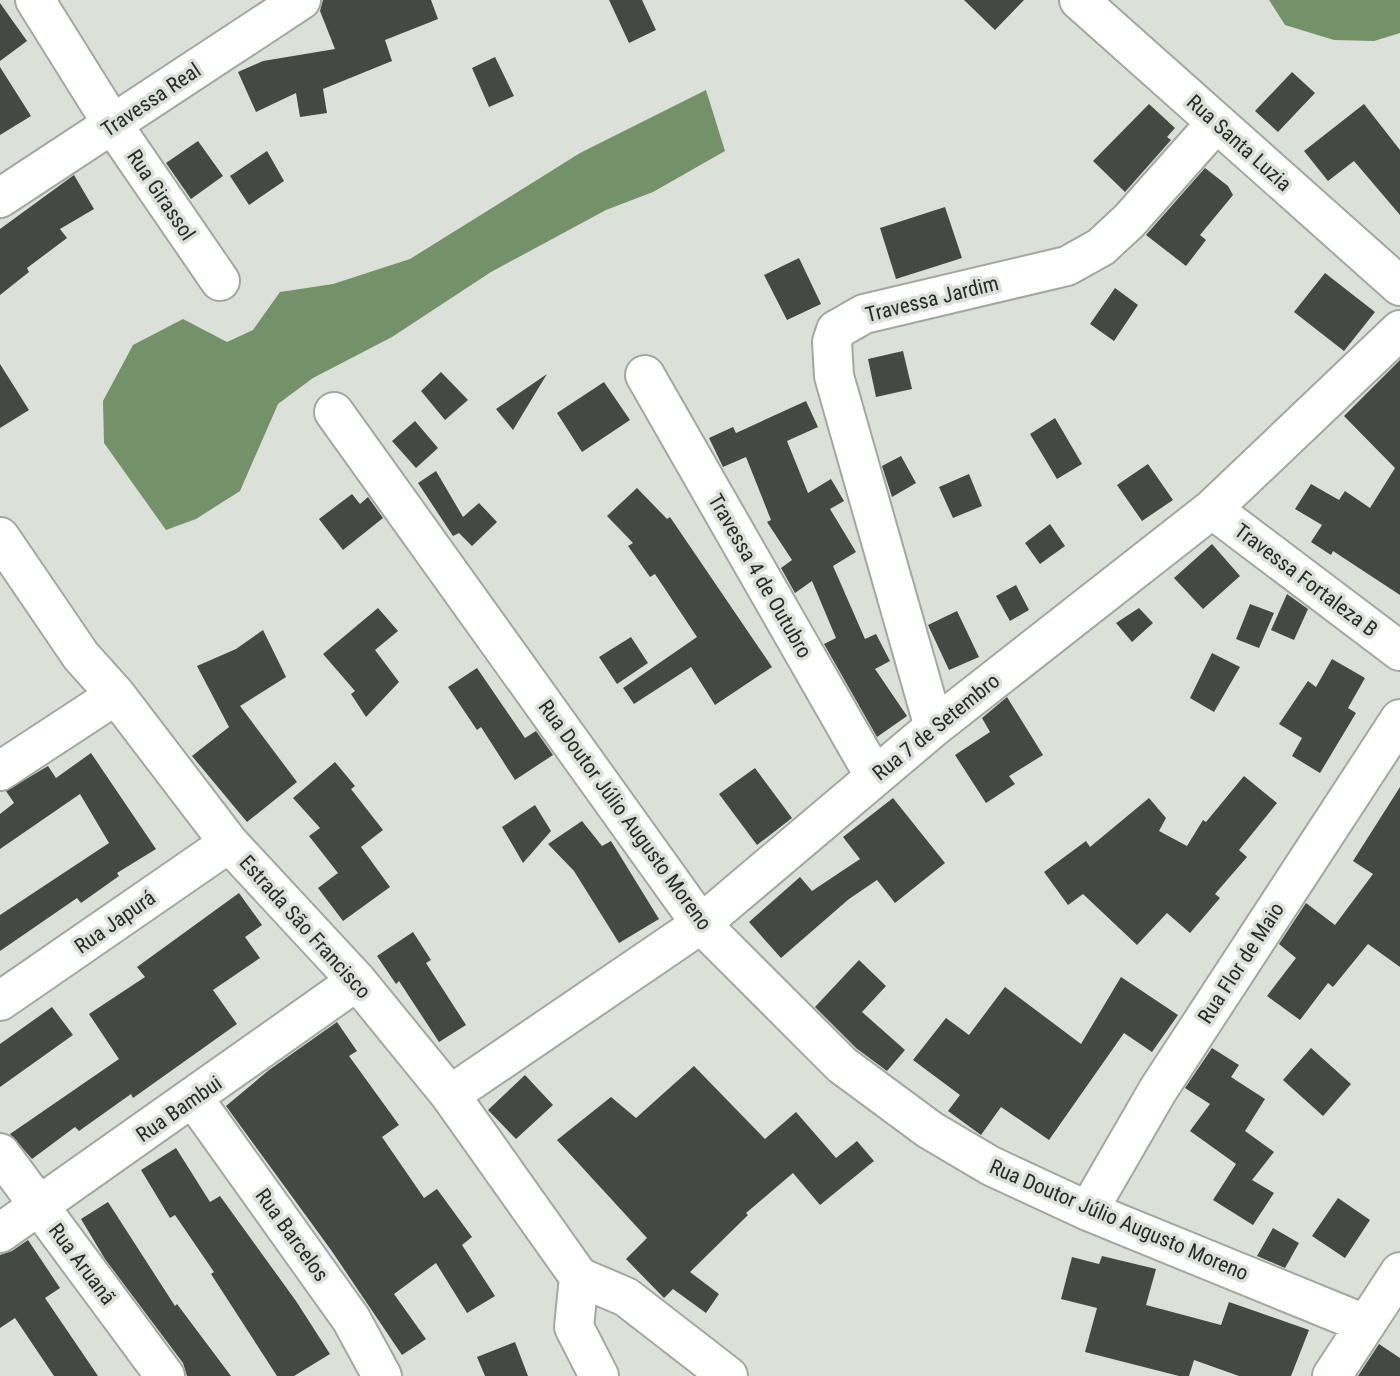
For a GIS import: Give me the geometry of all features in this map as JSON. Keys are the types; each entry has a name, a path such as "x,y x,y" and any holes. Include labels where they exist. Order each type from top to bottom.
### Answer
{"street":[{"name":"Rua Girassol","path":"35,0 113,125 220,282"},
{"name":"Travessa Real","path":"0,198 301,0"},
{"name":"Rua Santa Luzia","path":"1079,0 1400,286"},
{"name":"Travessa Jardim","path":"934,727 834,376 832,342 836,330 864,314 1067,266 1101,247 1129,221 1216,123"},
{"name":"Rua 7 de Setembro","path":"450,1095 701,924 934,727 1212,509 1400,330"},
{"name":"Travessa 4 de Outubro","path":"645,375 875,777"},
{"name":"Rua Doutor Júlio Augusto Moreno","path":"334,412 701,924 842,1065 930,1130 991,1166 1088,1211 1365,1324"},
{"name":"Travessa Fortaleza B","path":"1212,509 1400,651"},
{"name":"Estrada São Francisco","path":"0,537 81,656 116,695 229,843 357,981 450,1095 579,1277"},
{"path":"0,771 116,695"},
{"name":"Rua Flor de Maio","path":"1088,1211 1158,1090 1400,719"},
{"name":"Rua Japurá","path":"0,1001 229,843"},
{"name":"Rua Bambui","path":"0,1233 194,1099 357,981"},
{"name":"Rua Barcelos","path":"194,1099 351,1319 382,1376"},
{"name":"Rua Aruanã","path":"0,1153 165,1376"},
{"path":"1332,1376 1400,1272"},
{"path":"599,1376 575,1327 579,1277 626,1297 728,1376"}],"shaded area":[{"path":"1269,0 1400,0 1400,33 1374,41 1334,40 1285,25"},
{"path":"706,90 725,151 653,192 606,210 491,272 392,337 313,378 278,404 240,491 196,519 166,530 104,443 103,401 133,345 183,319 227,342 253,330 280,292 333,284 410,259 580,153"}],"building":[{"path":"323,0 431,0 438,19 385,40 392,61 323,89 327,113 300,117 296,93 256,112 238,72 263,61 335,49 320,11"},
{"path":"609,0 642,0 656,30 629,43"},
{"path":"964,0 1024,0 995,30"},
{"path":"0,3 27,41 0,61"},
{"path":"495,57 514,96 489,107 472,68"},
{"path":"0,67 31,116 0,135"},
{"path":"1292,72 1315,93 1278,132 1255,111"},
{"path":"1149,104 1175,128 1167,137 1171,140 1125,192 1093,161"},
{"path":"1364,104 1400,150 1400,215 1354,161 1328,181 1304,151"},
{"path":"198,141 223,176 191,199 166,163"},
{"path":"267,151 284,181 249,205 230,176"},
{"path":"1205,168 1228,186 1233,195 1200,235 1206,240 1186,266 1146,235"},
{"path":"74,175 94,209 60,229 67,238 27,268 29,272 0,295 0,229"},
{"path":"945,207 962,258 896,279 880,228"},
{"path":"799,258 821,304 787,320 764,275"},
{"path":"1325,273 1375,312 1344,351 1294,312"},
{"path":"1115,288 1138,305 1114,341 1090,324"},
{"path":"903,351 912,389 876,397 868,359"},
{"path":"1400,360 1400,595 1333,551 1331,555 1311,542 1322,525 1295,509 1311,484 1339,500 1345,491 1370,508 1395,468 1344,416"},
{"path":"0,364 29,410 0,428"},
{"path":"441,372 468,400 445,420 421,391"},
{"path":"547,374 513,430 496,409"},
{"path":"604,382 630,420 582,452 557,413"},
{"path":"806,401 818,427 787,441 808,493 831,479 844,501 830,509 856,552 833,566 865,639 876,634 890,661 875,669 907,716 877,737 824,644 836,638 812,581 795,593 781,568 792,560 767,522 771,520 746,457 723,467 709,438 733,427 736,433"},
{"path":"1055,418 1082,464 1057,479 1030,434"},
{"path":"415,421 438,448 416,468 392,441"},
{"path":"901,456 916,483 892,497 882,466"},
{"path":"1148,464 1173,500 1142,521 1117,485"},
{"path":"436,471 463,517 479,503 497,522 472,546 459,533 453,536 418,483"},
{"path":"969,474 982,506 953,518 939,487"},
{"path":"637,488 667,519 670,517 772,667 715,705 691,667 634,704 623,688 697,637 655,574 650,577 628,546 633,543 607,516"},
{"path":"352,494 360,504 368,497 383,518 343,550 319,519"},
{"path":"1050,524 1065,546 1040,564 1025,543"},
{"path":"1212,544 1240,576 1203,609 1174,578"},
{"path":"1016,585 1029,610 1010,621 996,596"},
{"path":"1287,594 1308,609 1294,640 1271,630"},
{"path":"1250,604 1274,613 1259,648 1236,639"},
{"path":"378,608 398,631 375,650 399,682 366,717 351,694 355,691 323,654"},
{"path":"1139,608 1153,623 1132,642 1116,623"},
{"path":"957,611 979,657 949,670 928,625"},
{"path":"263,630 286,677 240,706 297,782 247,822 192,756 229,727 197,666 236,649"},
{"path":"631,637 648,663 617,684 599,657"},
{"path":"1212,653 1240,667 1214,712 1190,698"},
{"path":"1332,659 1365,678 1348,708 1356,713 1320,773 1292,756 1302,738 1279,724 1308,681 1316,687"},
{"path":"477,668 525,738 536,731 553,755 515,780 481,727 477,730 448,687"},
{"path":"1007,697 1043,755 1009,776 1015,784 986,803 955,755 990,732 982,718"},
{"path":"91,753 156,849 117,873 119,876 81,903 77,898 0,951 0,915 109,843 80,794 0,849 0,814 14,803 6,791 48,766 56,778"},
{"path":"335,762 355,786 351,789 383,830 361,847 390,887 343,921 318,888 338,873 309,836 320,828 293,798"},
{"path":"755,768 792,818 757,845 719,794"},
{"path":"1244,776 1277,803 1239,850 1247,857 1215,894 1220,898 1190,933 1167,913 1137,945 1083,894 1068,905 1044,872 1086,841 1090,847 1149,798 1166,818 1159,831 1187,846 1203,820 1206,822"},
{"path":"1400,787 1400,967 1368,944 1333,987 1328,983 1300,1020 1267,996 1296,958 1279,944 1306,903 1335,925 1373,874 1353,861"},
{"path":"893,798 945,863 895,903 877,880 849,899 781,958 749,922 800,877 812,891 860,859 843,837"},
{"path":"535,805 551,831 523,863 502,827"},
{"path":"582,821 602,846 611,841 659,919 619,943 574,871 548,844"},
{"path":"239,893 262,925 245,937 260,958 213,990 237,1024 133,1098 131,1094 79,1131 75,1127 32,1159 10,1134 119,1059 89,1014 145,977 137,967"},
{"path":"413,932 431,960 426,963 466,1025 439,1042 399,981 396,984 377,956"},
{"path":"859,960 886,986 862,1012 905,1050 887,1071 856,1048 815,1007"},
{"path":"1121,977 1178,1015 1152,1052 1124,1033 1049,1140 1001,1107 981,1135 948,1111 960,1095 913,1060 946,1018 969,1035 1005,987 1081,1044"},
{"path":"52,1007 73,1035 0,1087 0,1044"},
{"path":"337,1022 357,1051 349,1056 399,1125 382,1137 424,1198 437,1189 472,1237 462,1245 495,1296 467,1313 436,1263 394,1294 426,1339 402,1355 331,1250 226,1106 269,1070"},
{"path":"1212,1048 1239,1065 1231,1077 1265,1099 1245,1131 1274,1152 1252,1180 1274,1193 1253,1225 1213,1200 1236,1164 1190,1131 1210,1104 1185,1088"},
{"path":"1311,1048 1351,1084 1323,1116 1283,1080"},
{"path":"694,1066 765,1139 796,1112 836,1158 857,1141 874,1161 820,1205 793,1173 746,1213 748,1215 690,1272 719,1294 706,1313 673,1289 664,1298 626,1259 647,1238 557,1140 611,1097 636,1118"},
{"path":"525,1075 553,1105 516,1139 488,1110"},
{"path":"176,1148 210,1202 220,1196 296,1301 330,1354 294,1376 277,1376 211,1274 214,1272 175,1215 170,1218 141,1170"},
{"path":"1338,1198 1370,1220 1345,1258 1312,1236"},
{"path":"108,1202 175,1306 177,1304 231,1376 187,1376 183,1363 105,1259 81,1219"},
{"path":"1273,1228 1299,1243 1285,1268 1257,1256"},
{"path":"28,1240 60,1288 45,1298 98,1376 54,1376 15,1318 0,1328 0,1255 12,1251"},
{"path":"1102,1256 1156,1269 1146,1305 1221,1325 1229,1302 1309,1330 1291,1376 1239,1376 1194,1360 1189,1376 1179,1376 1085,1352 1097,1308 1061,1299 1072,1257 1099,1264"},
{"path":"515,1342 528,1376 485,1376 477,1357"},
{"path":"1379,1344 1400,1358 1400,1376 1358,1376"}]}
